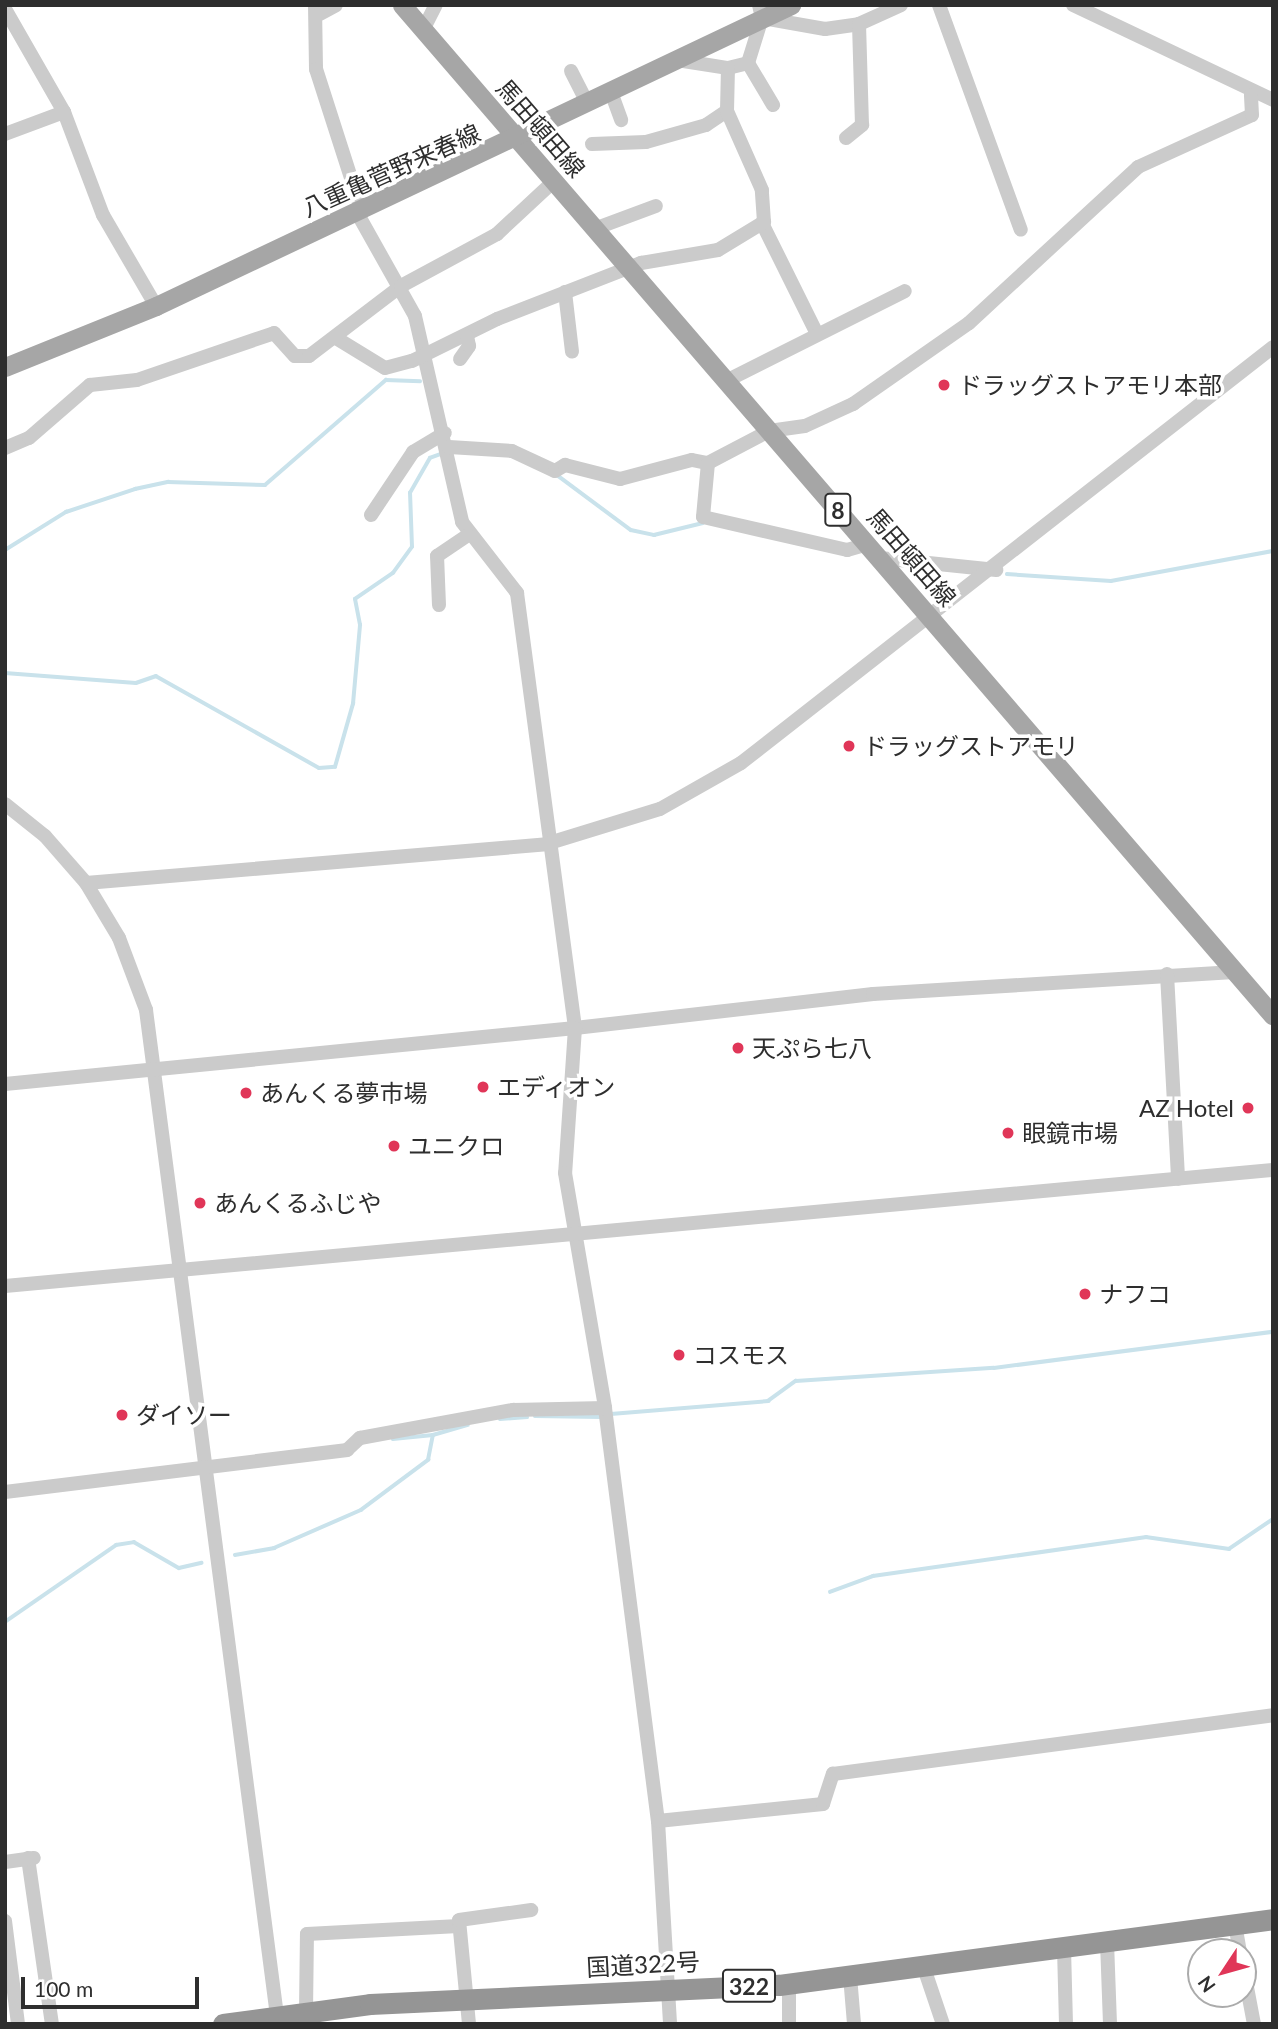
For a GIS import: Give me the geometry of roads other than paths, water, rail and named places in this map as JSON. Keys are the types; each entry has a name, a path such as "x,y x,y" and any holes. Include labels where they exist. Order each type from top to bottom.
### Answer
{"highway":[{"name":"国道322号","path":"223,2024 464,1999 789,1984 1273,1919"}],"main road":[{"name":"馬田頓田線","path":"402,5 1273,1016"},
{"name":"八重亀菅野来春線","path":"5,367 156,306 360,214 677,60 761,12 791,5"}],"street":[{"path":"336,5 317,10 316,69 360,214 401,286 420,337 420,358 445,433 468,536 517,593 546,844 575,1028 565,1173 580,1234 606,1413 658,1821 670,2024"},
{"path":"423,30 436,5"},
{"path":"773,105 748,63 761,12 825,29 859,24 901,5"},
{"path":"939,5 1021,230"},
{"path":"1073,5 1251,95 1273,100"},
{"path":"5,9 64,111 103,215 156,306"},
{"path":"846,138 862,125 859,24"},
{"path":"677,60 728,68 748,63"},
{"path":"337,338 385,368 420,358 565,292 627,268 718,250 762,223 767,214 762,190 727,111 728,68"},
{"path":"571,71 588,104"},
{"path":"611,92 621,120"},
{"path":"450,452 512,451 555,471 565,465 620,479 692,460 708,463 769,431 805,426 853,404 969,323 1138,167 1252,115 1251,95"},
{"path":"5,134 64,111"},
{"path":"592,144 646,142 706,125 727,111"},
{"path":"5,448 29,438 90,385 138,380 274,333 300,359 337,338 401,286 497,234 554,181"},
{"path":"594,229 656,206"},
{"path":"762,223 817,334"},
{"path":"726,382 905,291"},
{"path":"565,292 572,352"},
{"path":"460,359 469,346 467,336"},
{"path":"86,883 546,844 624,823 705,786 928,614 996,570 1273,347"},
{"path":"371,516 413,452 445,433"},
{"path":"708,463 703,517 847,550 874,551 996,570"},
{"path":"439,605 437,556 468,536"},
{"path":"5,804 86,883 132,968 155,1070 205,1471 292,2017"},
{"path":"5,1084 575,1028 873,994 1234,972"},
{"path":"1167,974 1178,1179"},
{"path":"5,1286 1273,1170"},
{"path":"5,1492 205,1471 346,1450 360,1438 513,1410 606,1413"},
{"path":"658,1821 823,1804 833,1774 1273,1715"},
{"path":"5,1862 32,1858 52,2024"},
{"path":"469,2024 464,1999 459,1926 462,1915 531,1910"},
{"path":"5,1921 19,2024"},
{"path":"1235,1924 1238,1938"},
{"path":"292,2017 307,1934 459,1926"},
{"path":"1107,1942 1110,2024"},
{"path":"1064,1948 1066,2024"},
{"path":"923,1968 943,2024"},
{"path":"850,1976 854,2024"},
{"path":"789,1984 789,2024"}],"waterway":[{"path":"5,550 66,512 135,489 168,482 265,485 386,380 420,381"},
{"path":"5,673 136,683 156,676 319,768 335,767 353,704 360,625 355,599 393,573 412,547 410,493 430,458 441,454"},
{"path":"557,475 631,530 654,535 703,523"},
{"path":"1007,574 1111,581 1273,551"},
{"path":"611,1414 768,1401 796,1381 994,1368 1273,1332"},
{"path":"535,1416 601,1417"},
{"path":"500,1419 527,1417"},
{"path":"235,1555 274,1548 361,1510 428,1460 433,1435 468,1425"},
{"path":"393,1439 433,1435"},
{"path":"830,1592 873,1576 1146,1537 1229,1549 1273,1519"},
{"path":"5,1622 116,1545 134,1542 179,1568 201,1563"}],"place":[{"name":"ドラッグストアモリ本部","path":"944,385"},
{"name":"ドラッグストアモリ","path":"849,746"},
{"name":"天ぷら七八","path":"738,1048"},
{"name":"エディオン","path":"483,1087"},
{"name":"あんくる夢市場","path":"246,1093"},
{"name":"AZ Hotel","path":"1248,1108"},
{"name":"眼鏡市場","path":"1008,1133"},
{"name":"ユニクロ","path":"394,1146"},
{"name":"あんくるふじや","path":"200,1203"},
{"name":"ナフコ","path":"1085,1294"},
{"name":"コスモス","path":"679,1355"},
{"name":"ダイソー","path":"122,1415"}]}
